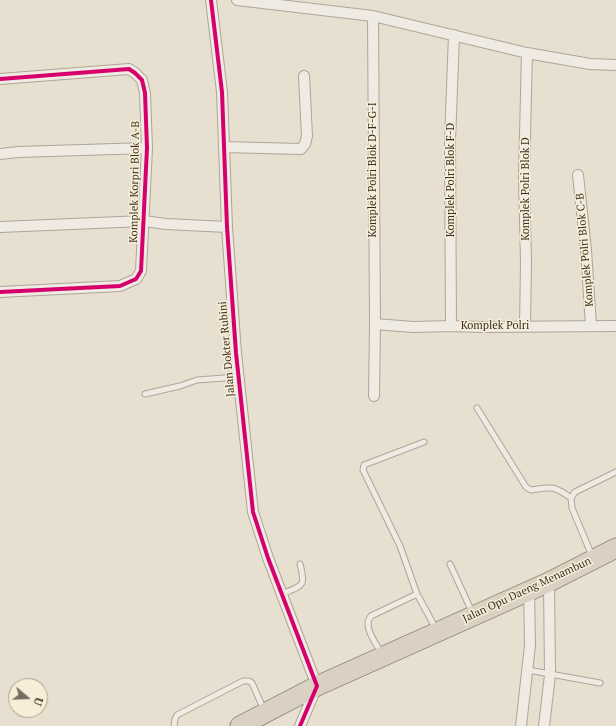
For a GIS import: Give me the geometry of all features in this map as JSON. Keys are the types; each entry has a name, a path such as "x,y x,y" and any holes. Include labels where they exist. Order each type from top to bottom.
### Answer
{"highway":[{"name":"Jalan Opu Daeng Menambun","path":"240,726 263,707 316,686 382,655 433,625 470,608 529,591 616,548"}],"street":[{"name":"Jalan Dokter Rubini","path":"211,0 222,92 228,227 238,377 253,512 316,686"},
{"path":"237,0 373,16 527,53 590,64 616,65"},
{"name":"Komplek Polri Blok D-F-G-I","path":"373,16 374,396"},
{"name":"Komplek Polri Blok F-D","path":"451,326 450,141 454,35"},
{"name":"Komplek Polri Blok D","path":"525,326 526,264 524,177 527,53"},
{"name":"Komplek Korpri Blok A-B","path":"0,79 129,69 136,73 142,80 145,93 147,148 141,271 136,279 120,286 0,292"},
{"path":"224,147 301,149 305,144 307,136 304,76"},
{"path":"0,154 18,152 147,148"},
{"name":"Komplek Polri Blok C-B","path":"578,175 586,250 591,326"},
{"path":"0,227 144,221 228,227"},
{"name":"Komplek Polri","path":"375,324 413,327 616,326"},
{"path":"544,726 550,675 549,582"},
{"path":"520,726 530,645 529,591"},
{"path":"300,726 316,686"}],"lane":[{"path":"145,394 180,386 197,380 238,377"},
{"path":"476,408 526,487 531,490 551,487 561,490 571,498"},
{"path":"424,442 364,465 363,470 400,546 417,594 433,625"},
{"path":"594,559 572,508 571,498 574,492 616,472"},
{"path":"282,594 299,587 303,583 304,579 300,564"},
{"path":"450,564 470,608"},
{"path":"382,655 367,626 369,619 371,616 417,594"},
{"path":"528,670 600,683"},
{"path":"174,726 174,719 177,714 243,681 249,681 252,683 263,707"}],"cycle path":[{"path":"211,0 222,92 227,227 236,353 253,512 268,558 317,686 300,726"},
{"path":"0,79 129,69 142,80 145,93 147,148 141,271 136,279 120,286 0,292"}]}
